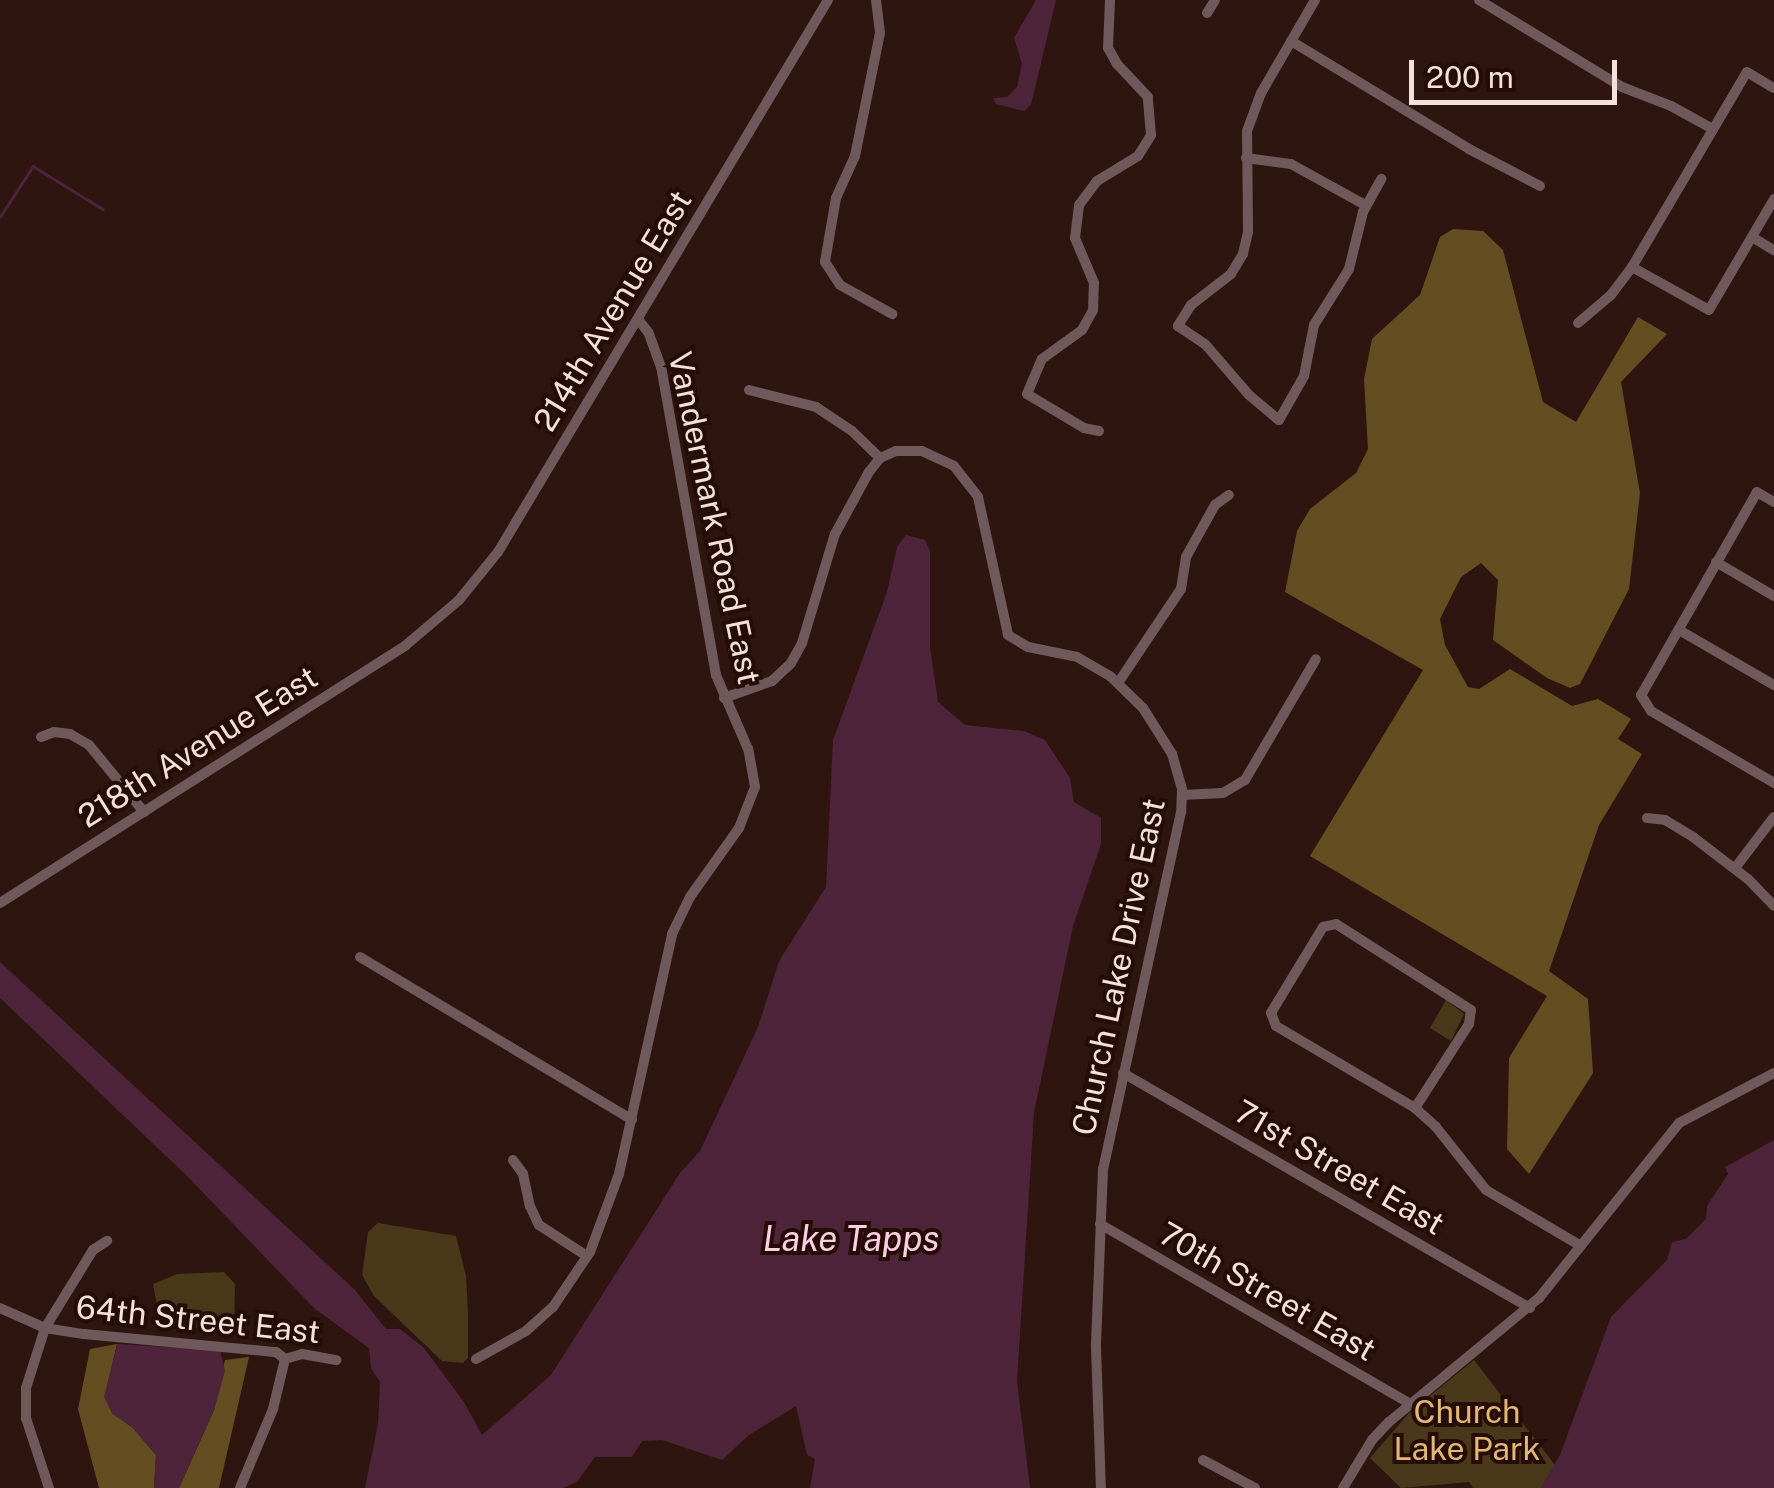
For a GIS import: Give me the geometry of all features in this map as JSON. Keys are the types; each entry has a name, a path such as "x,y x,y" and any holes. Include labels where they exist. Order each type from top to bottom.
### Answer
{"street":[{"name":"214th Avenue East","path":"422,633 460,600 497,554 828,0"},
{"path":"876,0 880,33 855,156 836,198 824,255 833,279 892,314"},
{"path":"1098,432 1028,394 1042,359 1082,330 1093,310 1094,283 1076,238 1080,205 1096,181 1138,156 1150,135 1153,116 1148,97 1117,64 1108,48 1110,0"},
{"path":"1207,13 1215,0"},
{"path":"1314,0 1256,104 1246,132 1248,232 1243,254 1230,274 1192,305 1178,326 1205,344 1249,395 1279,420 1304,376 1319,314 1349,269 1366,205 1381,179"},
{"path":"1479,0 1622,87 1671,106 1713,129"},
{"path":"1291,41 1469,149 1540,186"},
{"path":"1578,323 1612,295 1632,267 1746,72 1774,88"},
{"path":"1246,158 1291,164 1366,205"},
{"path":"1632,267 1708,310 1774,199"},
{"path":"1752,236 1774,250"},
{"name":"Vandermark Road East","path":"476,1359 526,1330 554,1307 587,1256 614,1193 672,934 691,896 739,828 752,798 752,762 724,698 705,621 661,367 648,332 638,319"},
{"path":"724,698 772,681 795,657 835,534 880,458 852,431 816,407 749,390"},
{"name":"Church Lake Drive East","path":"880,458 913,450 938,456 954,466 974,490 985,512 1008,636 1028,647 1086,661 1118,683 1163,736 1179,774 1182,795 1107,1141 1096,1347 1101,1488"},
{"path":"1774,502 1757,492 1643,690 1643,703 1774,783"},
{"path":"1118,683 1180,589 1186,557 1215,505 1228,495"},
{"path":"1716,562 1774,596"},
{"path":"1679,630 1774,685"},
{"name":"218th Avenue East","path":"0,903 422,633"},
{"path":"1182,795 1223,793 1245,780 1316,659"},
{"path":"41,737 54,732 70,734 89,745 144,812"},
{"path":"1735,868 1774,817"},
{"path":"1648,818 1665,820 1735,868 1774,906"},
{"path":"1414,1108 1472,1019 1471,1010 1336,924 1327,925 1317,934 1270,1013 1272,1021 1414,1108 1436,1126 1486,1190 1581,1246"},
{"path":"360,957 632,1120"},
{"path":"1343,1488 1372,1440 1409,1404 1530,1308 1678,1123 1774,1072"},
{"name":"71st Street East","path":"1123,1073 1530,1308"},
{"path":"512,1160 522,1170 530,1206 541,1227 587,1256"},
{"name":"70th Street East","path":"1100,1224 1409,1404"},
{"path":"49,1488 30,1436 24,1404 46,1328 93,1250 107,1241"},
{"name":"64th Street East","path":"0,1308 46,1328 276,1352 285,1360 302,1354 336,1360"},
{"path":"240,1488 273,1409 285,1360"},
{"path":"1204,1460 1254,1488"}],"green space":[{"path":"1446,1000 1464,1014 1451,1041 1430,1028"},
{"path":"378,1223 456,1236 466,1276 468,1358 463,1363 442,1361 374,1296 362,1275 368,1232"},
{"path":"224,1272 235,1284 234,1330 168,1326 159,1316 153,1284 177,1274"},
{"name":"Church Lake Park","path":"1474,1360 1555,1465 1541,1488 1473,1488 1469,1482 1401,1488 1370,1458 1409,1413"}],"shaded area":[{"path":"1453,229 1483,231 1503,250 1543,402 1576,422 1638,317 1667,334 1621,382 1640,493 1629,589 1580,684 1570,688 1547,678 1493,640 1498,580 1481,563 1461,577 1440,619 1445,645 1468,687 1479,689 1510,669 1572,706 1598,699 1631,719 1618,739 1642,754 1599,825 1549,971 1588,999 1593,1073 1529,1174 1507,1149 1509,1058 1547,996 1310,856 1423,670 1285,592 1297,531 1310,509 1356,473 1368,449 1364,379 1372,339 1420,295 1440,237"},
{"path":"117,1344 105,1397 112,1413 133,1428 156,1455 154,1488 99,1488 78,1409 90,1349"},
{"path":"249,1357 219,1488 179,1488 214,1410 225,1360"}],"water":[{"path":"1036,0 1056,0 1031,105 1024,111 996,104 993,98 1007,97 1017,87 1022,64 1014,38"},
{"name":"Lake Tapps","path":"906,535 925,540 930,551 930,647 938,702 965,725 1024,731 1045,740 1070,778 1074,802 1101,818 1101,844 1073,926 1034,1113 1017,1381 1030,1488 810,1488 815,1459 807,1455 796,1406 749,1435 722,1460 662,1440 642,1441 632,1457 595,1457 577,1482 563,1488 365,1488 378,1424 380,1382 371,1368 369,1348 315,1309 186,1175 0,998 0,962 355,1290 386,1329 400,1329 424,1348 464,1402 482,1435 551,1375 680,1173 700,1151 758,1027 779,961 826,887 833,740 887,592 897,547"},
{"path":"1774,1140 1774,1488 1541,1488 1560,1455 1611,1317 1667,1260 1672,1242 1686,1239 1706,1219 1707,1206 1728,1174 1725,1167"},
{"path":"117,1344 220,1350 225,1371 214,1410 179,1488 154,1488 156,1455 133,1428 112,1413 104,1397"}],"waterway":[{"path":"0,217 33,166 103,209"}]}
